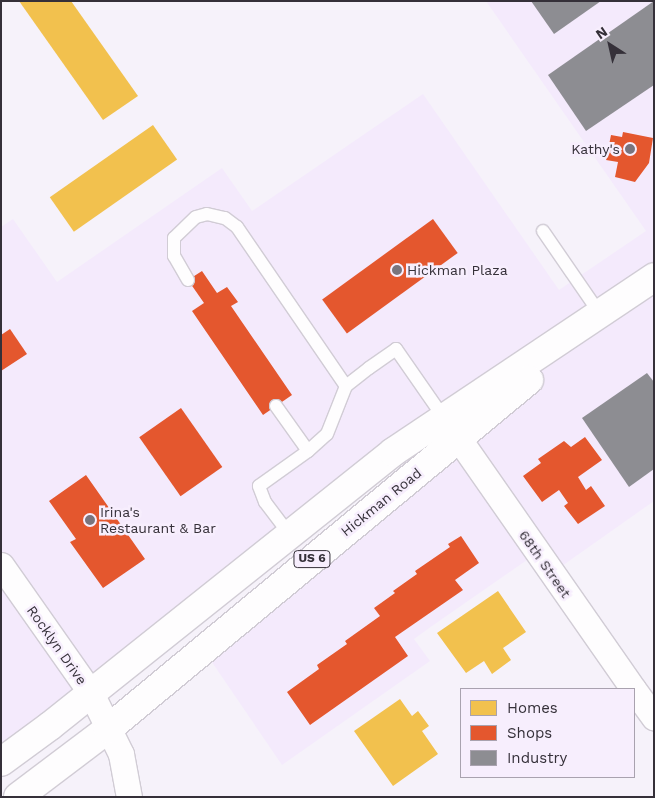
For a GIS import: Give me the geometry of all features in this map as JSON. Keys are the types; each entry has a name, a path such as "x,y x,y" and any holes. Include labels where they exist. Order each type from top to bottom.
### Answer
{"main road":[{"name":"Hickman Road","path":"18,797 108,729 451,428 600,314 654,276"},
{"name":"Hickman Road","path":"1,762 91,693 393,452 451,428"}],"street":[{"name":"68th Street","path":"451,428 633,688"},
{"name":"Rocklyn Drive","path":"1,565 91,693 120,754 129,797"},
{"name":"68th Street","path":"635,691 654,718"}],"lane":[{"path":"188,280 174,256 174,238 196,217 207,214 225,218 237,227 346,386"},
{"path":"543,231 600,314"},
{"path":"290,535 265,502 259,486 308,451 327,434 346,386 396,349 451,428"},
{"path":"276,406 308,451"}],"shaded area":[{"path":"486,1 654,1 654,501 552,573 537,553 432,626 414,639 430,661 282,765 203,649 532,378 597,317 1,762 1,227 13,219 57,282 222,168 252,211 423,94 559,290 646,231"}],"building: Homes":[{"path":"19,1 71,1 138,96 103,120"},
{"path":"153,125 177,159 74,232 50,197"},
{"path":"498,591 526,632 503,648 511,660 492,674 484,661 466,673 437,633"},
{"path":"400,699 412,716 418,711 429,726 422,731 438,754 393,786 354,731"}],"building: Shops":[{"name":"Kathy's","path":"623,132 653,138 649,163 635,182 615,177 618,162 606,160 611,135 622,137"},
{"name":"Hickman Plaza","path":"433,219 458,253 347,334 322,300"},
{"path":"202,271 217,293 227,287 238,302 231,306 292,395 263,415 192,311 204,303 188,280"},
{"path":"10,329 27,354 1,371 1,335"},
{"path":"181,408 222,467 181,496 139,437"},
{"path":"585,437 602,460 578,477 586,490 591,486 605,506 578,524 564,506 568,503 559,490 542,502 523,476 541,463 538,459 564,441 571,447"},
{"name":"Irina's Restaurant & Bar","path":"86,475 145,559 103,588 70,542 76,539 49,501"},
{"path":"461,536 479,563 455,580 463,590 395,637 408,656 310,725 287,692 319,669 317,665 347,644 345,641 380,616 374,608 395,593 393,591 417,574 415,571 450,547 448,544"}],"building: Industry":[{"path":"531,1 601,1 554,34"},
{"path":"654,1 654,85 586,131 548,75"},
{"path":"647,373 654,382 654,469 629,487 582,418"}],"place":[{"name":"Kathy's","path":"630,149"},
{"name":"Hickman Plaza","path":"397,270"},
{"name":"Irina's Restaurant & Bar","path":"90,520"}]}
